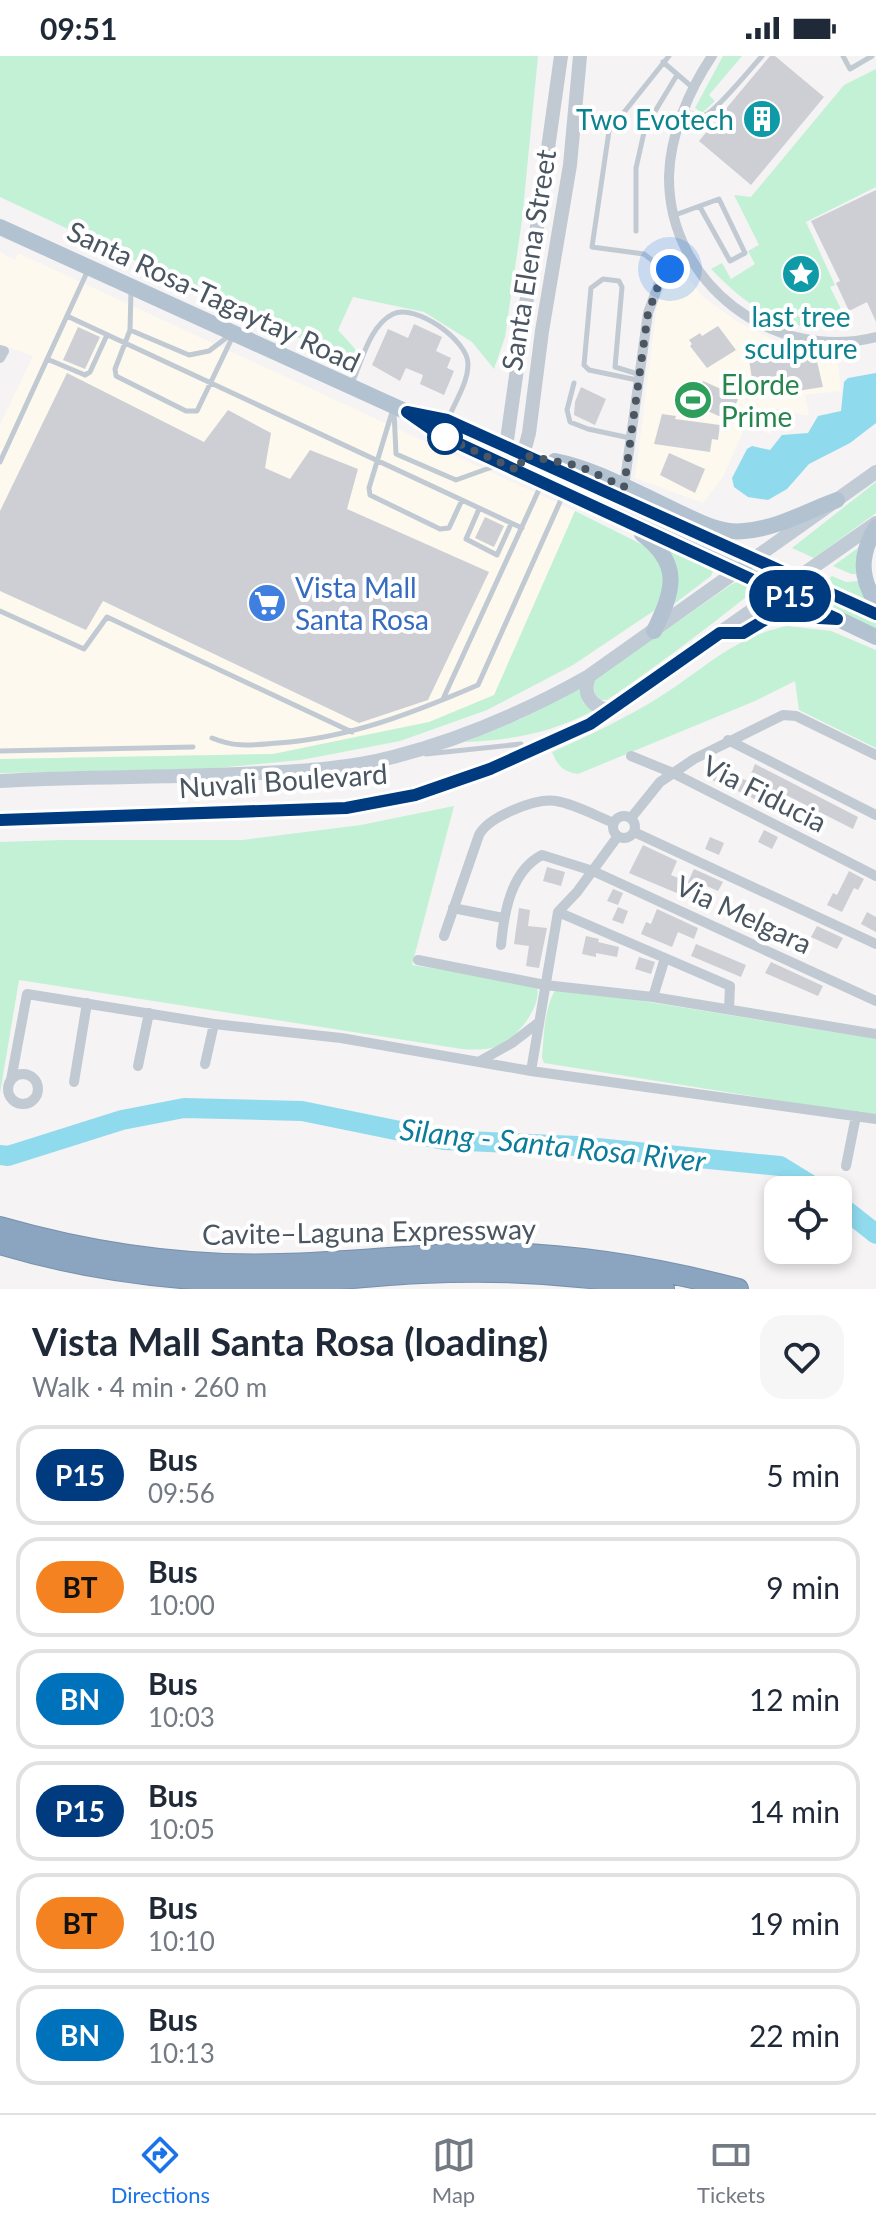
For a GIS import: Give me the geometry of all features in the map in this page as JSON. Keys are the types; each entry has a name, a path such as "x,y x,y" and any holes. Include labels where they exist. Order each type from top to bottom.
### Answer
{"highway":[{"name":"Cavite–Laguna Expressway","path":"0,1227 84,1247 150,1258 279,1265 494,1253 595,1260 738,1289"},
{"name":"Cavite–Laguna Expressway","path":"0,1244 80,1264 224,1281 336,1280 496,1271 592,1278 664,1289"}],"main road":[{"name":"Santa Rosa-Tagaytay Road","path":"0,227 350,388 400,409 447,420 505,455"},
{"name":"Santa Rosa-Tagaytay Road","path":"400,409 440,435 523,461 683,527 876,614"},
{"name":"Santa Rosa-Tagaytay Road","path":"523,461 543,482 876,637"},
{"path":"523,461 579,466 714,528 736,532 769,526 837,500"},
{"name":"Nuvali Boulevard","path":"0,781 209,776 307,770 391,758 477,731 589,676 876,472"},
{"path":"655,501 683,527"},
{"path":"611,512 656,545 670,567 671,587 654,631"},
{"path":"876,525 862,568 866,585 876,603"},
{"name":"Nuvali Boulevard","path":"0,820 321,809 366,806 426,792 490,769 590,724 876,525"},
{"path":"720,633 743,633 768,618 783,616 837,619"},
{"path":"589,676 586,685 590,699 601,709 611,710"}],"street":[{"name":"Santa Elena Street","path":"505,455 561,56"},
{"name":"Santa Elena Street","path":"523,461 570,165 580,56"},
{"path":"712,56 693,88 674,144 669,175 674,216 691,258 707,282 738,313 765,327 819,341 849,342 876,337"},
{"path":"547,160 570,165"},
{"path":"624,487 648,313 661,278 691,258"},
{"path":"0,350 4,351 0,358"},
{"path":"631,818 660,782 673,773 728,740 783,715 796,716 876,755"},
{"path":"728,740 876,815"},
{"name":"Via Fiducia","path":"631,756 673,773 876,876"},
{"path":"444,936 479,835 483,826 493,819 542,801 557,801 614,823"},
{"path":"624,816 631,818 634,832 627,838 618,836 614,823 624,816"},
{"path":"634,832 876,944"},
{"path":"531,1071 558,912 618,836"},
{"name":"Via Melgara","path":"501,945 503,918 519,874 528,862 542,855 593,871 876,1001"},
{"path":"453,908 503,918"},
{"path":"558,912 730,986 729,1009"},
{"path":"653,997 665,958"},
{"path":"418,960 545,985 653,997 876,1034"},
{"path":"11,1080 27,994 214,1024 341,1038 531,1071 876,1119"},
{"path":"74,1082 87,1003"},
{"path":"138,1066 149,1013"},
{"path":"480,1061 512,1043 538,1023"},
{"path":"205,1064 214,1024"},
{"path":"846,1166 856,1116"}],"lane":[{"path":"667,272 644,254 592,247 609,131 669,56"},
{"path":"685,111 705,116 762,56"},
{"path":"843,56 850,69 872,56"},
{"path":"663,62 693,88"},
{"path":"636,231 636,168 645,128 677,75"},
{"path":"674,216 719,199 745,253 730,261 700,207"},
{"path":"0,462 89,267"},
{"path":"603,279 619,281 622,287 615,367 639,377 589,370 584,365 591,288 603,279"},
{"path":"130,286 130,330 115,369 116,376 186,411 197,411 234,333"},
{"path":"350,388 379,325 394,313 410,311 459,342 466,351 467,373 447,420"},
{"path":"67,316 522,528"},
{"path":"130,330 189,355 209,351 234,333"},
{"path":"47,359 85,375 90,372 107,335"},
{"path":"574,383 567,410 570,422 631,438"},
{"path":"400,409 396,454 456,480 505,455"},
{"path":"400,409 377,461 370,495 440,529 449,528 462,500"},
{"path":"443,700 543,482"},
{"path":"212,738 232,747 353,732 478,685 564,492"},
{"path":"479,509 466,539 497,555 511,523"},
{"path":"0,611 84,649 107,617 353,732"},
{"name":"Nuvali Boulevard","path":"391,758 521,744"},
{"path":"0,751 193,747"}],"shaded area":[{"name":"Vista Mall Santa Rosa","path":"0,252 15,260 18,253 575,511 494,696 429,722 273,754 0,759 0,425 33,356 0,344"},
{"path":"685,273 703,297 738,322 782,344 828,355 838,363 841,391 805,395 809,416 776,409 771,435 747,423 723,477 703,503 635,478 657,305 666,286"}],"green space":[{"path":"0,56 538,56 522,220 505,337 494,369 472,342 424,312 353,297 338,330 356,350 353,363 0,197"},
{"path":"723,56 742,56 709,95 715,101 702,113 695,108"},
{"path":"876,69 876,187 806,222 835,285 830,287 842,311 827,319 830,327 795,325 780,320 750,304 711,269 722,263 731,279 755,264 748,251 759,245 734,195 751,197 844,85"},
{"path":"876,482 876,513 814,558 792,548"},
{"path":"575,511 653,550 668,579 655,610 573,665 487,710 400,741 301,760 206,769 0,773 0,759 273,754 429,722 494,695"},
{"path":"865,543 859,574 833,566"},
{"path":"663,545 711,567 713,571 711,576 670,607"},
{"path":"832,576 846,582 860,581 869,602 825,582"},
{"path":"740,581 750,586 750,594 607,700 600,700 595,695 593,680"},
{"path":"809,593 876,623 876,630 807,598"},
{"path":"787,626 831,631 876,650 876,748 799,710 795,681 755,701 578,774 564,769 556,761 552,752 645,706 734,646"},
{"path":"580,688 583,702 593,711 577,719 531,734 465,742 521,719"},
{"path":"454,806 412,965 537,987 536,1003 527,1020 501,1045 487,1049 462,1049 19,980 0,1093 0,842 243,840 361,825"},
{"path":"557,987 876,1039 876,1116 544,1063 545,1021"}],"water":[{"path":"876,373 876,423 850,443 809,464 787,489 768,500 748,497 734,487 732,478 747,449 752,446 770,450 782,435 808,433 818,416 841,411 844,382 848,378"}],"building":[{"name":"Two Evotech","path":"770,56 775,56 824,97 751,185 699,141"},
{"path":"876,190 876,322 867,302 849,311 836,283 840,281 811,221"},
{"path":"414,324 442,337 436,351 451,358 447,368 454,371 444,395 420,384 423,375 406,368 400,381 372,365 388,329 408,338"},
{"path":"718,326 736,350 707,368 690,346 689,340"},
{"path":"78,327 100,337 85,369 63,360"},
{"path":"783,352 785,362 816,357 823,387 777,394 776,389 754,391 749,360"},
{"path":"67,373 204,442 228,410 271,433 265,468 290,479 310,450 358,469 347,509 489,572 428,700 359,723 103,601 86,630 0,591 0,511"},
{"path":"703,381 739,397 730,417 722,414 721,417 687,402 694,386 699,389"},
{"path":"581,387 606,399 595,425 574,415"},
{"path":"662,414 676,416 675,419 720,425 718,440 712,439 710,452 654,444"},
{"path":"669,453 705,469 695,493 660,475"},
{"path":"485,517 504,526 494,547 475,538"},
{"path":"755,764 858,817 853,829 786,795 778,813 712,780 717,768 748,781"},
{"path":"764,830 778,837 772,849 758,842"},
{"path":"710,837 724,843 719,855 705,849"},
{"path":"643,845 677,861 671,875 688,882 694,869 723,882 718,891 700,883 691,899 629,873"},
{"path":"547,867 565,872 561,886 543,881"},
{"path":"849,871 864,879 858,890 854,888 842,912 827,905 833,893 837,895"},
{"path":"613,889 623,893 618,905 607,901"},
{"path":"618,907 628,911 623,924 612,920"},
{"path":"519,908 530,910 528,926 547,928 539,968 526,966 529,946 514,944"},
{"path":"657,909 698,928 694,939 678,932 672,947 641,934 646,922 651,924"},
{"path":"867,912 876,917 876,932 861,924"},
{"path":"817,926 843,938 837,949 811,937"},
{"path":"793,932 804,938 797,951 786,945"},
{"path":"586,936 619,947 617,957 582,954"},
{"path":"696,944 746,965 741,977 691,956"},
{"path":"639,957 655,962 651,974 635,969"},
{"path":"771,962 823,986 818,996 765,973"}],"waterway":[{"name":"Silang - Santa Rosa River","path":"0,1155 8,1156 122,1120 184,1108 302,1111 444,1140 577,1146 780,1166 796,1176"},
{"name":"Silang - Santa Rosa River","path":"852,1215 876,1234"}],"bus line":[{"name":"P15","path":"0,820 346,808 415,795 490,769 590,724 720,633 743,633 768,618 783,616 837,619 440,435 407,412 447,420 876,614"}],"place":[{"name":"Two Evotech","path":"762,119"},
{"name":"last tree sculpture","path":"801,274"},
{"name":"Elorde Prime","path":"693,400"},
{"name":"Vista Mall Santa Rosa","path":"267,603"}],"route":[{"path":"445,437 440,435 519,471 523,455 579,466 624,487 648,313 661,278 670,269"}]}
